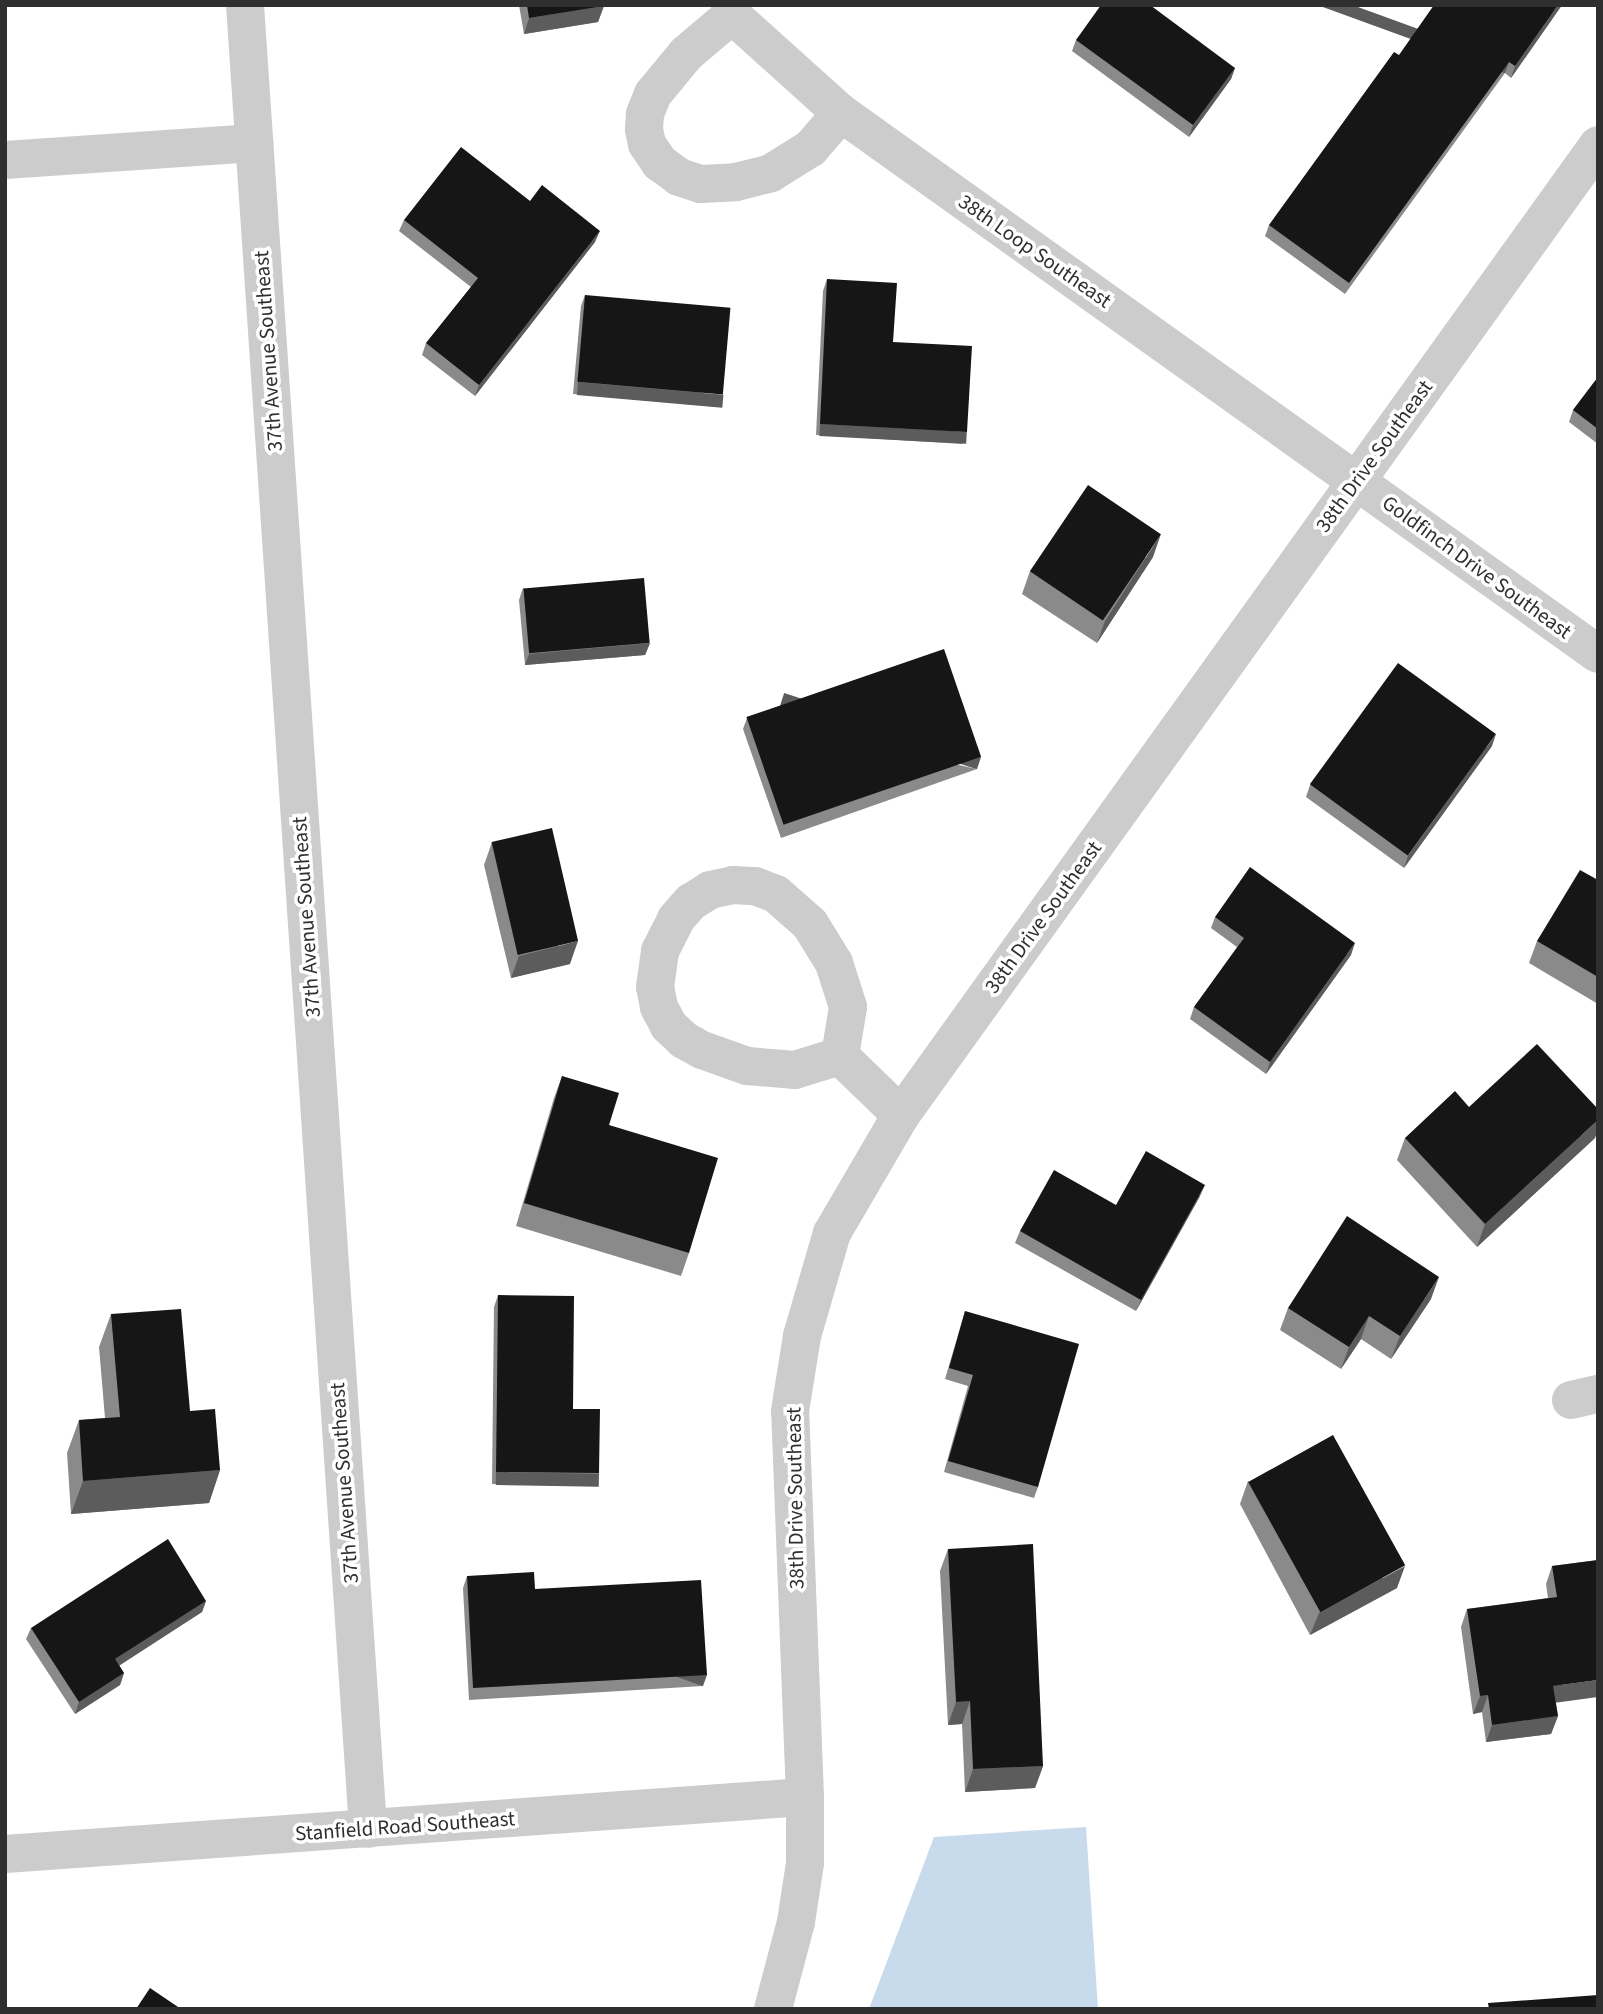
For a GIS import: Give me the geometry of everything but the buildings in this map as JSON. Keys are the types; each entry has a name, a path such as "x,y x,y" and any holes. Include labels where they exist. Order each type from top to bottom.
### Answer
{"street":[{"name":"37th Avenue Southeast","path":"245,5 368,1829"},
{"path":"731,10 686,54 653,94 645,114 644,129 648,144 660,163 679,177 701,184 736,182 771,173 810,148 841,113"},
{"name":"38th Loop Southeast","path":"731,10 841,113 1357,480"},
{"path":"5,160 254,143"},
{"name":"38th Drive Southeast","path":"773,2009 796,1922 803,1875 805,1797 790,1411 802,1336 832,1233 901,1115 1598,145"},
{"name":"Goldfinch Drive Southeast","path":"1357,480 1598,654"},
{"path":"733,885 755,886 776,894 810,924 834,963 848,1007 840,1056 795,1070 747,1066 693,1045 669,1026 659,1007 655,987 660,951 676,919 691,902 710,890 733,885"},
{"path":"840,1056 901,1115"},
{"name":"Stanfield Road Southeast","path":"5,1854 805,1797"}],"water":[{"path":"1086,1827 1098,2009 869,2009 934,1837"}]}
